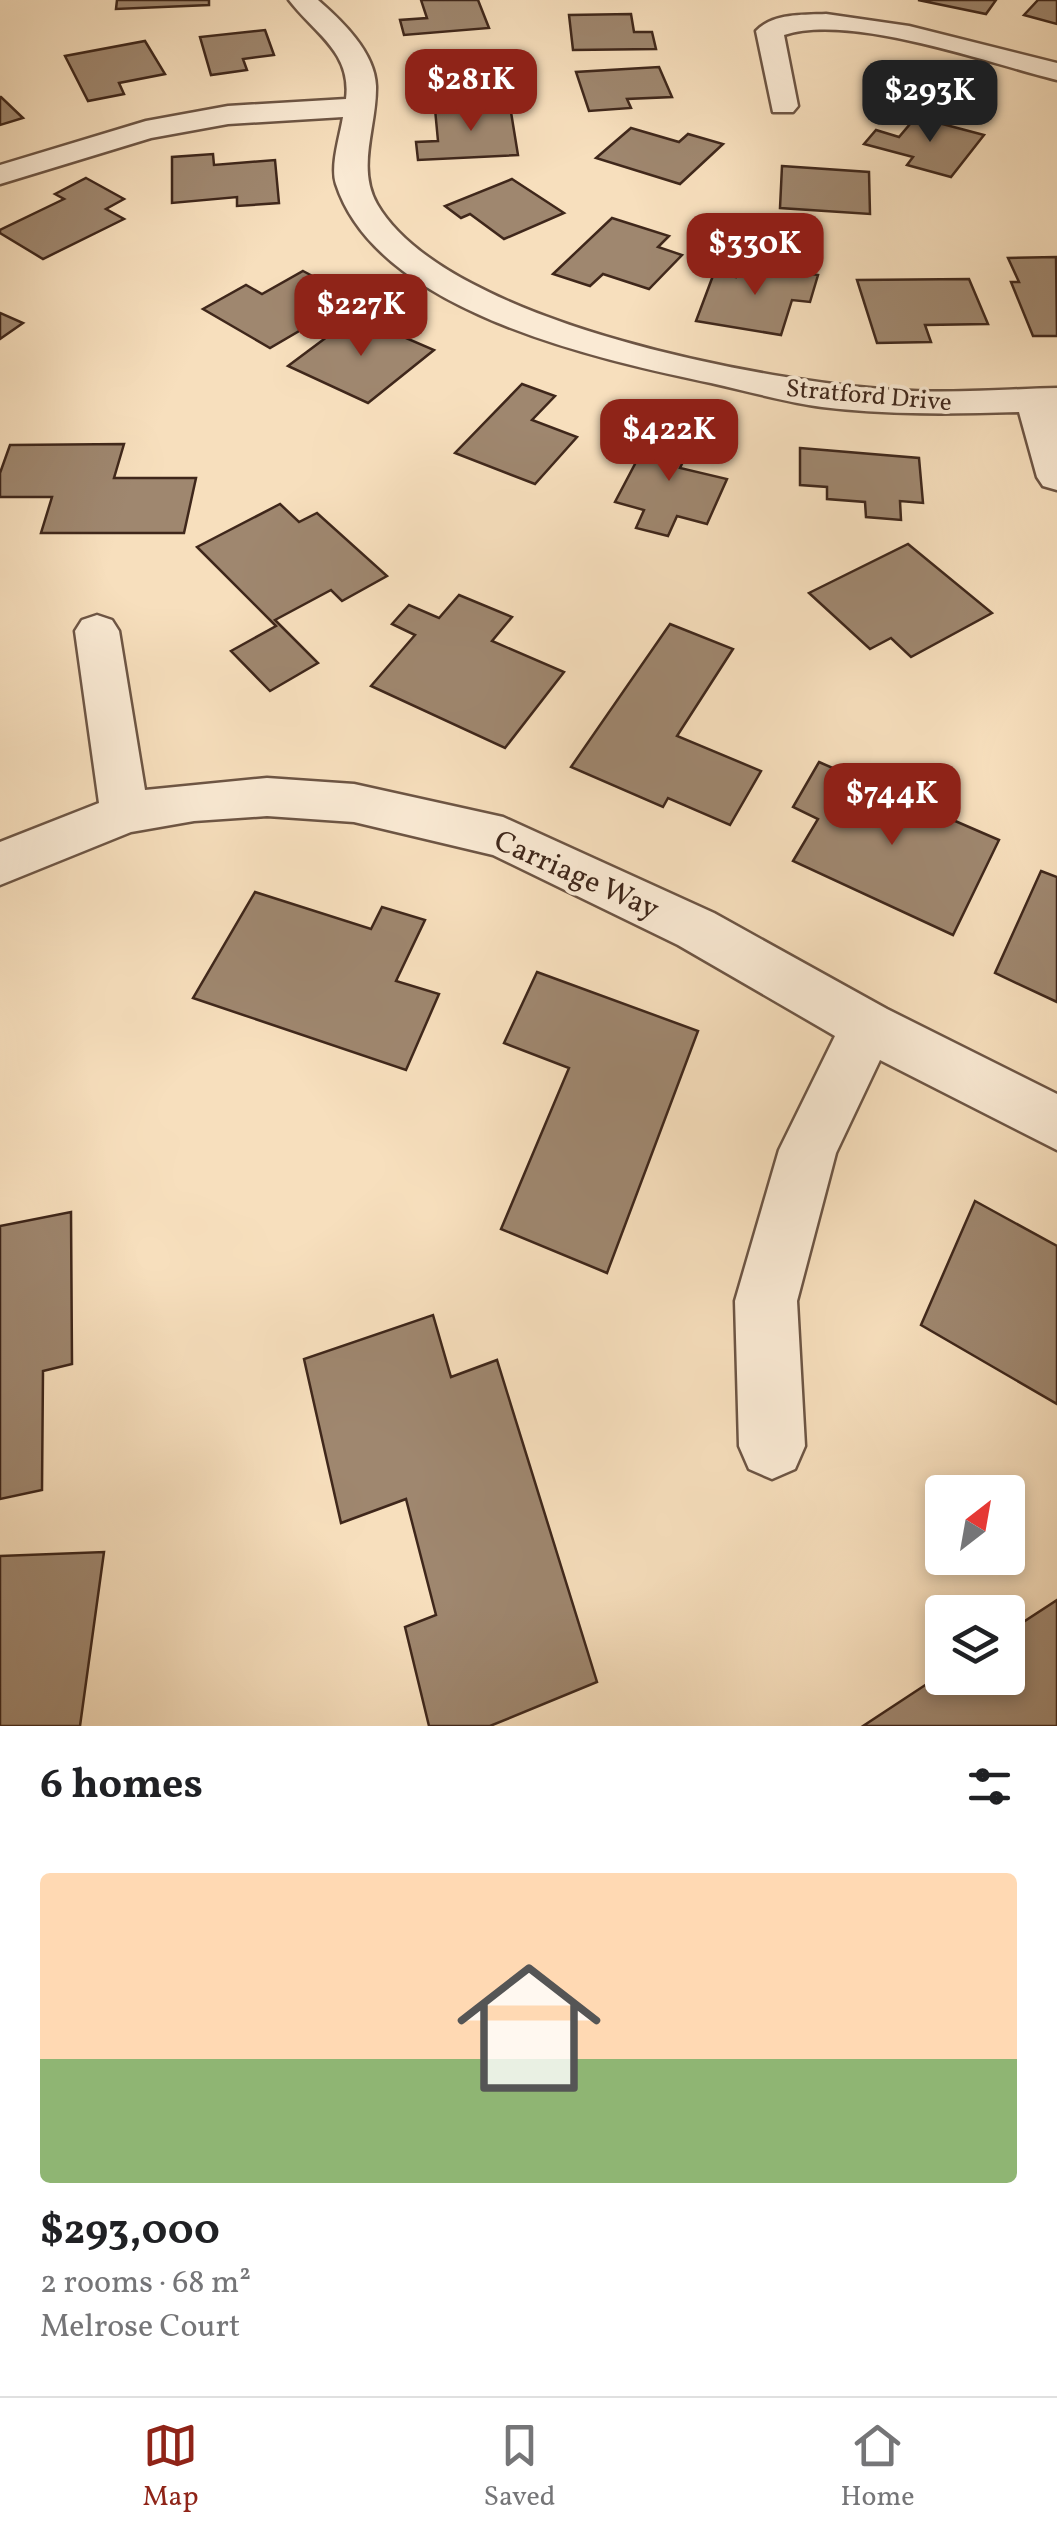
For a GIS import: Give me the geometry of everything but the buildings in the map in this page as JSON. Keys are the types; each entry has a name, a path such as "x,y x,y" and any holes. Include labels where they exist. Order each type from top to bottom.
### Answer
{"street":[{"name":"Stratford Drive","path":"302,0 326,21 351,52 362,84 350,180 363,208 391,244 430,274 557,334 626,354 820,395 914,403 1046,401"},
{"path":"782,106 770,31 791,21 897,30 1057,72"},
{"path":"0,175 146,130 228,115 359,107"},
{"path":"1046,401 1057,476"},
{"path":"97,631 125,813"},
{"name":"Carriage Way","path":"0,864 125,813 267,796 354,803 503,837 696,928 868,1026 1057,1123"},
{"path":"772,1446 766,1301 808,1150 868,1026"}]}
